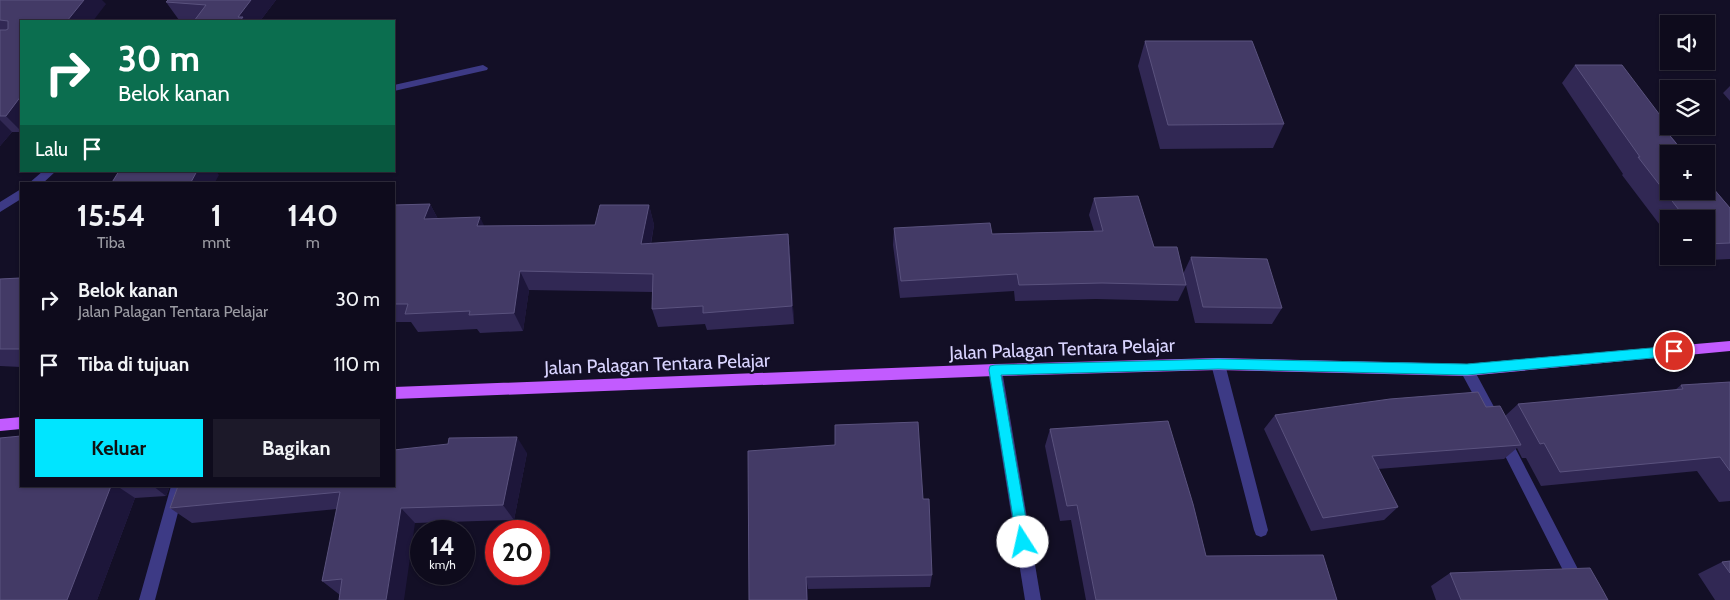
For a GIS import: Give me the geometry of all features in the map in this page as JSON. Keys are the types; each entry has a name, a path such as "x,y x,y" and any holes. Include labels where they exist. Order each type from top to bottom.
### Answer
{"main road":[{"name":"Jalan Palagan Tentara Pelajar","path":"395,392 995,370 1218,364 1467,370 1730,346"},
{"path":"0,425 20,423"}],"street":[{"path":"395,88 483,68"},
{"path":"37,182 50,172"},
{"path":"0,208 20,194"},
{"path":"1218,364 1261,530"},
{"path":"995,370 1033,600"},
{"path":"1467,370 1586,600"},
{"path":"147,600 178,487"}],"building":[{"path":"0,0 84,0 68,20 20,20 20,97 6,116 0,116 0,30 8,29 8,21 0,20"},
{"path":"168,0 251,0 238,17 243,17 241,20 195,20 206,5 166,2"},
{"path":"1145,41 1252,41 1284,124 1168,125"},
{"path":"1575,65 1622,65 1660,115 1660,135 1669,135 1678,145 1660,145 1660,185 1638,157 1640,157"},
{"path":"118,172 196,172 191,182 112,182"},
{"path":"1715,190 1730,208 1730,243 1715,244 1715,210 1679,210 1671,200 1715,200"},
{"path":"1138,196 1154,247 1177,247 1186,285 1102,283 1019,285 1017,274 901,281 894,228 990,223 992,234 1103,231 1094,198"},
{"path":"430,204 424,219 480,217 477,226 595,225 600,205 649,205 641,244 788,234 792,306 703,313 703,306 652,309 653,274 520,271 514,313 469,315 470,311 405,314 408,304 395,304 395,205"},
{"path":"1191,257 1267,259 1282,308 1203,307"},
{"path":"20,278 20,349 0,349 0,279"},
{"path":"1730,382 1730,471 1720,457 1560,472 1544,443 1540,444 1518,404 1683,389 1681,385"},
{"path":"1478,392 1486,407 1500,406 1521,445 1372,456 1398,507 1323,518 1275,415 1390,399"},
{"path":"1168,421 1193,504 1206,556 1323,555 1337,600 1096,600 1077,505 1067,506 1050,429"},
{"path":"918,422 923,499 929,499 932,575 806,577 807,600 749,600 748,451 835,445 835,425"},
{"path":"20,436 20,487 111,487 67,600 0,600 0,438"},
{"path":"517,437 503,505 401,508 386,600 339,600 342,579 322,581 340,492 170,508 178,487 395,487 395,450 448,444 449,438"},
{"path":"1730,561 1730,573 1722,562"},
{"path":"1590,568 1608,600 1461,600 1450,573"}],"route":[{"path":"1023,542 995,370 1218,364 1467,370 1674,351"}]}
